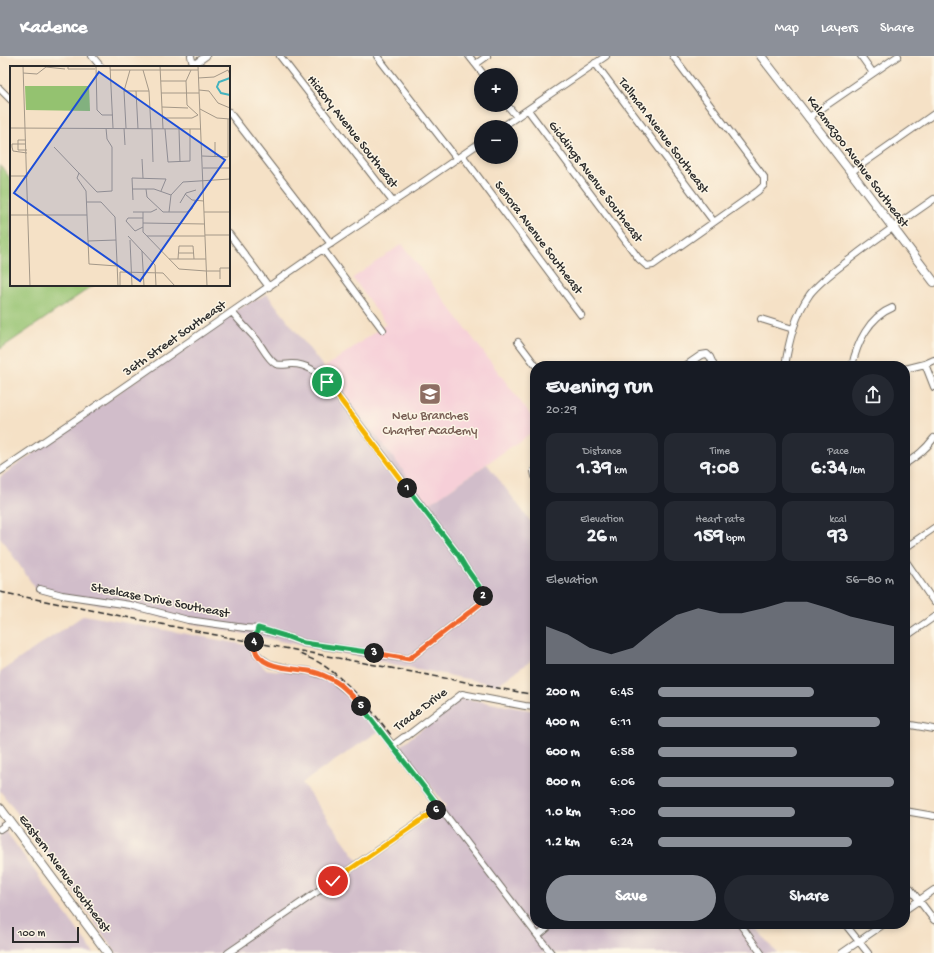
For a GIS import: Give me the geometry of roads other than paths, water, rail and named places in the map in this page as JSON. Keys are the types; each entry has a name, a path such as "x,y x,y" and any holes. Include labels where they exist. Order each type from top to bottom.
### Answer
{"main road":[{"name":"Kalamazoo Avenue Southeast","path":"761,56 934,282"},
{"name":"Eastern Avenue Southeast","path":"0,808 108,953"}],"street":[{"path":"92,56 100,66"},
{"path":"191,56 193,66 206,56"},
{"name":"Hickory Avenue Southeast","path":"280,56 393,202"},
{"name":"Senora Avenue Southeast","path":"377,56 459,157 582,315"},
{"path":"470,56 479,68"},
{"path":"476,64 487,56"},
{"path":"512,120 606,56"},
{"path":"673,56 764,177 764,185 758,191 714,222"},
{"path":"861,56 874,73"},
{"path":"808,118 898,56"},
{"name":"Tallman Avenue Southeast","path":"595,64 714,222"},
{"path":"0,89 10,99"},
{"name":"Giddings Avenue Southeast","path":"528,110 639,259 647,266 655,263 714,222"},
{"path":"513,112 517,117"},
{"path":"230,113 331,244"},
{"path":"851,172 934,114"},
{"name":"36th Street Southeast","path":"0,471 474,147"},
{"path":"786,361 793,329 801,310 818,285 830,274 892,228 934,199"},
{"path":"230,235 269,287"},
{"path":"323,250 383,330"},
{"path":"854,361 855,352 867,329 880,314 892,308"},
{"name":"Steelcase Drive Southeast","path":"40,589 62,595 130,605 188,620 245,628 258,628 304,643 409,659 480,604 483,598 483,592 457,553 327,382 312,369 297,365 277,365 274,363 232,312"},
{"path":"761,319 793,329"},
{"path":"518,342 532,361"},
{"path":"692,361 704,354 710,357 712,361"},
{"path":"910,368 934,360"},
{"path":"925,364 934,387"},
{"path":"910,461 924,451 934,438"},
{"path":"910,545 934,528"},
{"path":"910,567 934,602"},
{"path":"910,634 934,617"},
{"path":"258,628 254,642 256,653 261,658 270,664 290,669 309,671 330,678 350,693 371,717 530,926"},
{"name":"Trade Drive","path":"392,746 462,694 530,706"},
{"path":"910,725 934,729"},
{"path":"228,953 440,808"},
{"path":"910,812 934,816"},
{"path":"0,829 10,822"},
{"path":"910,888 934,920"},
{"path":"910,906 934,890"},
{"path":"533,929 551,953"},
{"path":"538,936 546,929"},
{"path":"744,929 761,953"},
{"path":"849,929 868,953"},
{"path":"842,953 877,929"}],"railway":[{"path":"0,592 231,638 530,694"},
{"path":"300,654 320,663 343,680 368,706 391,735"}],"place":[{"name":"New Branches Charter Academy","path":"430,394"}]}
